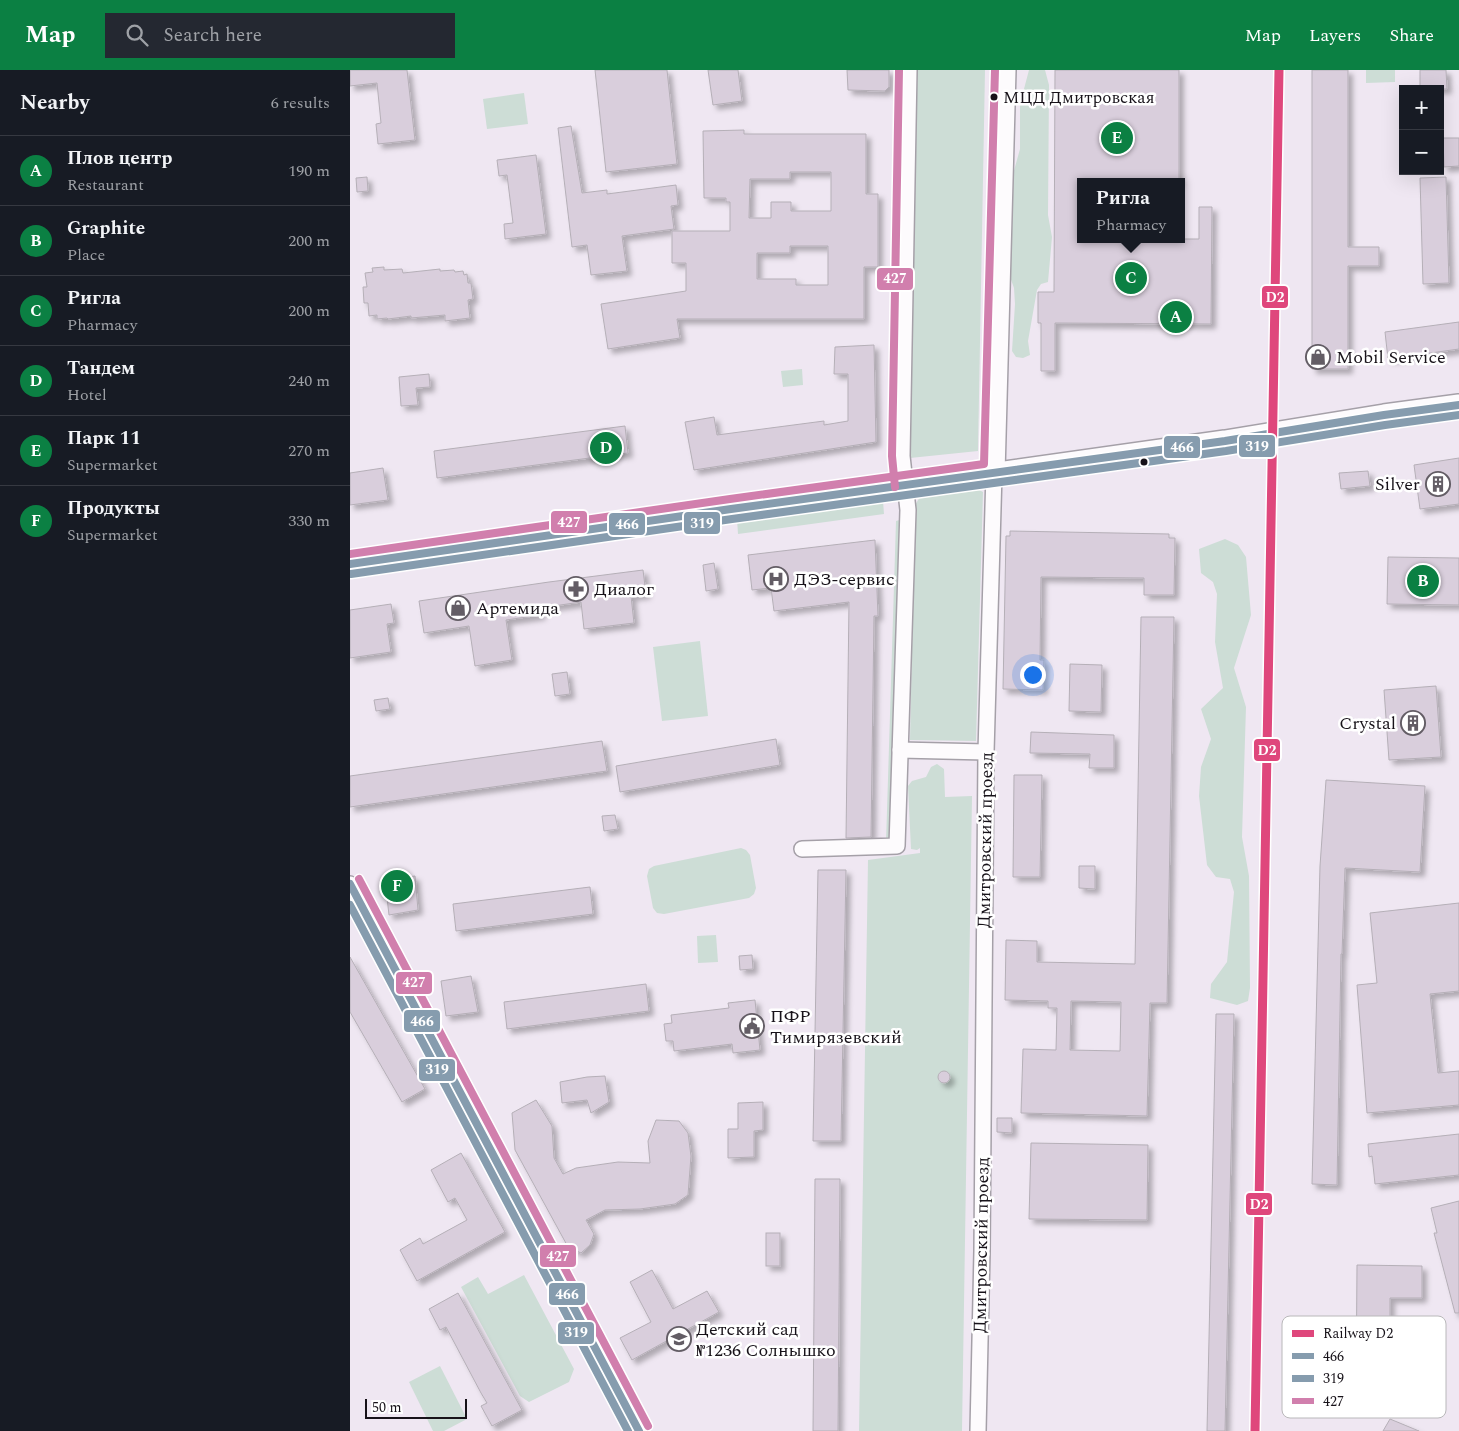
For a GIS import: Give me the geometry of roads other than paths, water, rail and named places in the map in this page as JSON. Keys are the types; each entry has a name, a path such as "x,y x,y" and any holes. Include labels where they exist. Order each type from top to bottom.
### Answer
{"main road":[{"name":"Дмитровский проезд","path":"994,473 1005,70"},
{"path":"350,564 1216,442 1389,414 1459,406"}],"street":[{"path":"802,849 897,846 908,510 902,456 909,70"},
{"name":"Дмитровский проезд","path":"978,1431 982,1243 986,752 994,473"},
{"path":"900,750 986,752"},
{"path":"350,884 639,1431"}],"rail line":[{"name":"D2","path":"1255,1431 1279,70"}],"place":[{"name":"МЦД Дмитровская","path":"994,97"},
{"name":"Парк 11","path":"1117,138"},
{"name":"Ригла","path":"1131,278"},
{"name":"Плов центр","path":"1176,317"},
{"name":"Mobil Service","path":"1318,357"},
{"name":"Тандем","path":"606,448"},
{"name":"Silver","path":"1438,484"},
{"name":"ДЭЗ-сервис","path":"776,579"},
{"name":"Graphite","path":"1423,581"},
{"name":"Диалог","path":"576,589"},
{"name":"Артемида","path":"458,608"},
{"name":"Crystal","path":"1413,723"},
{"name":"Продукты","path":"397,886"},
{"name":"ПФР Тимирязевский","path":"752,1026"},
{"name":"Детский сад №1236 Солнышко","path":"679,1339"}]}
